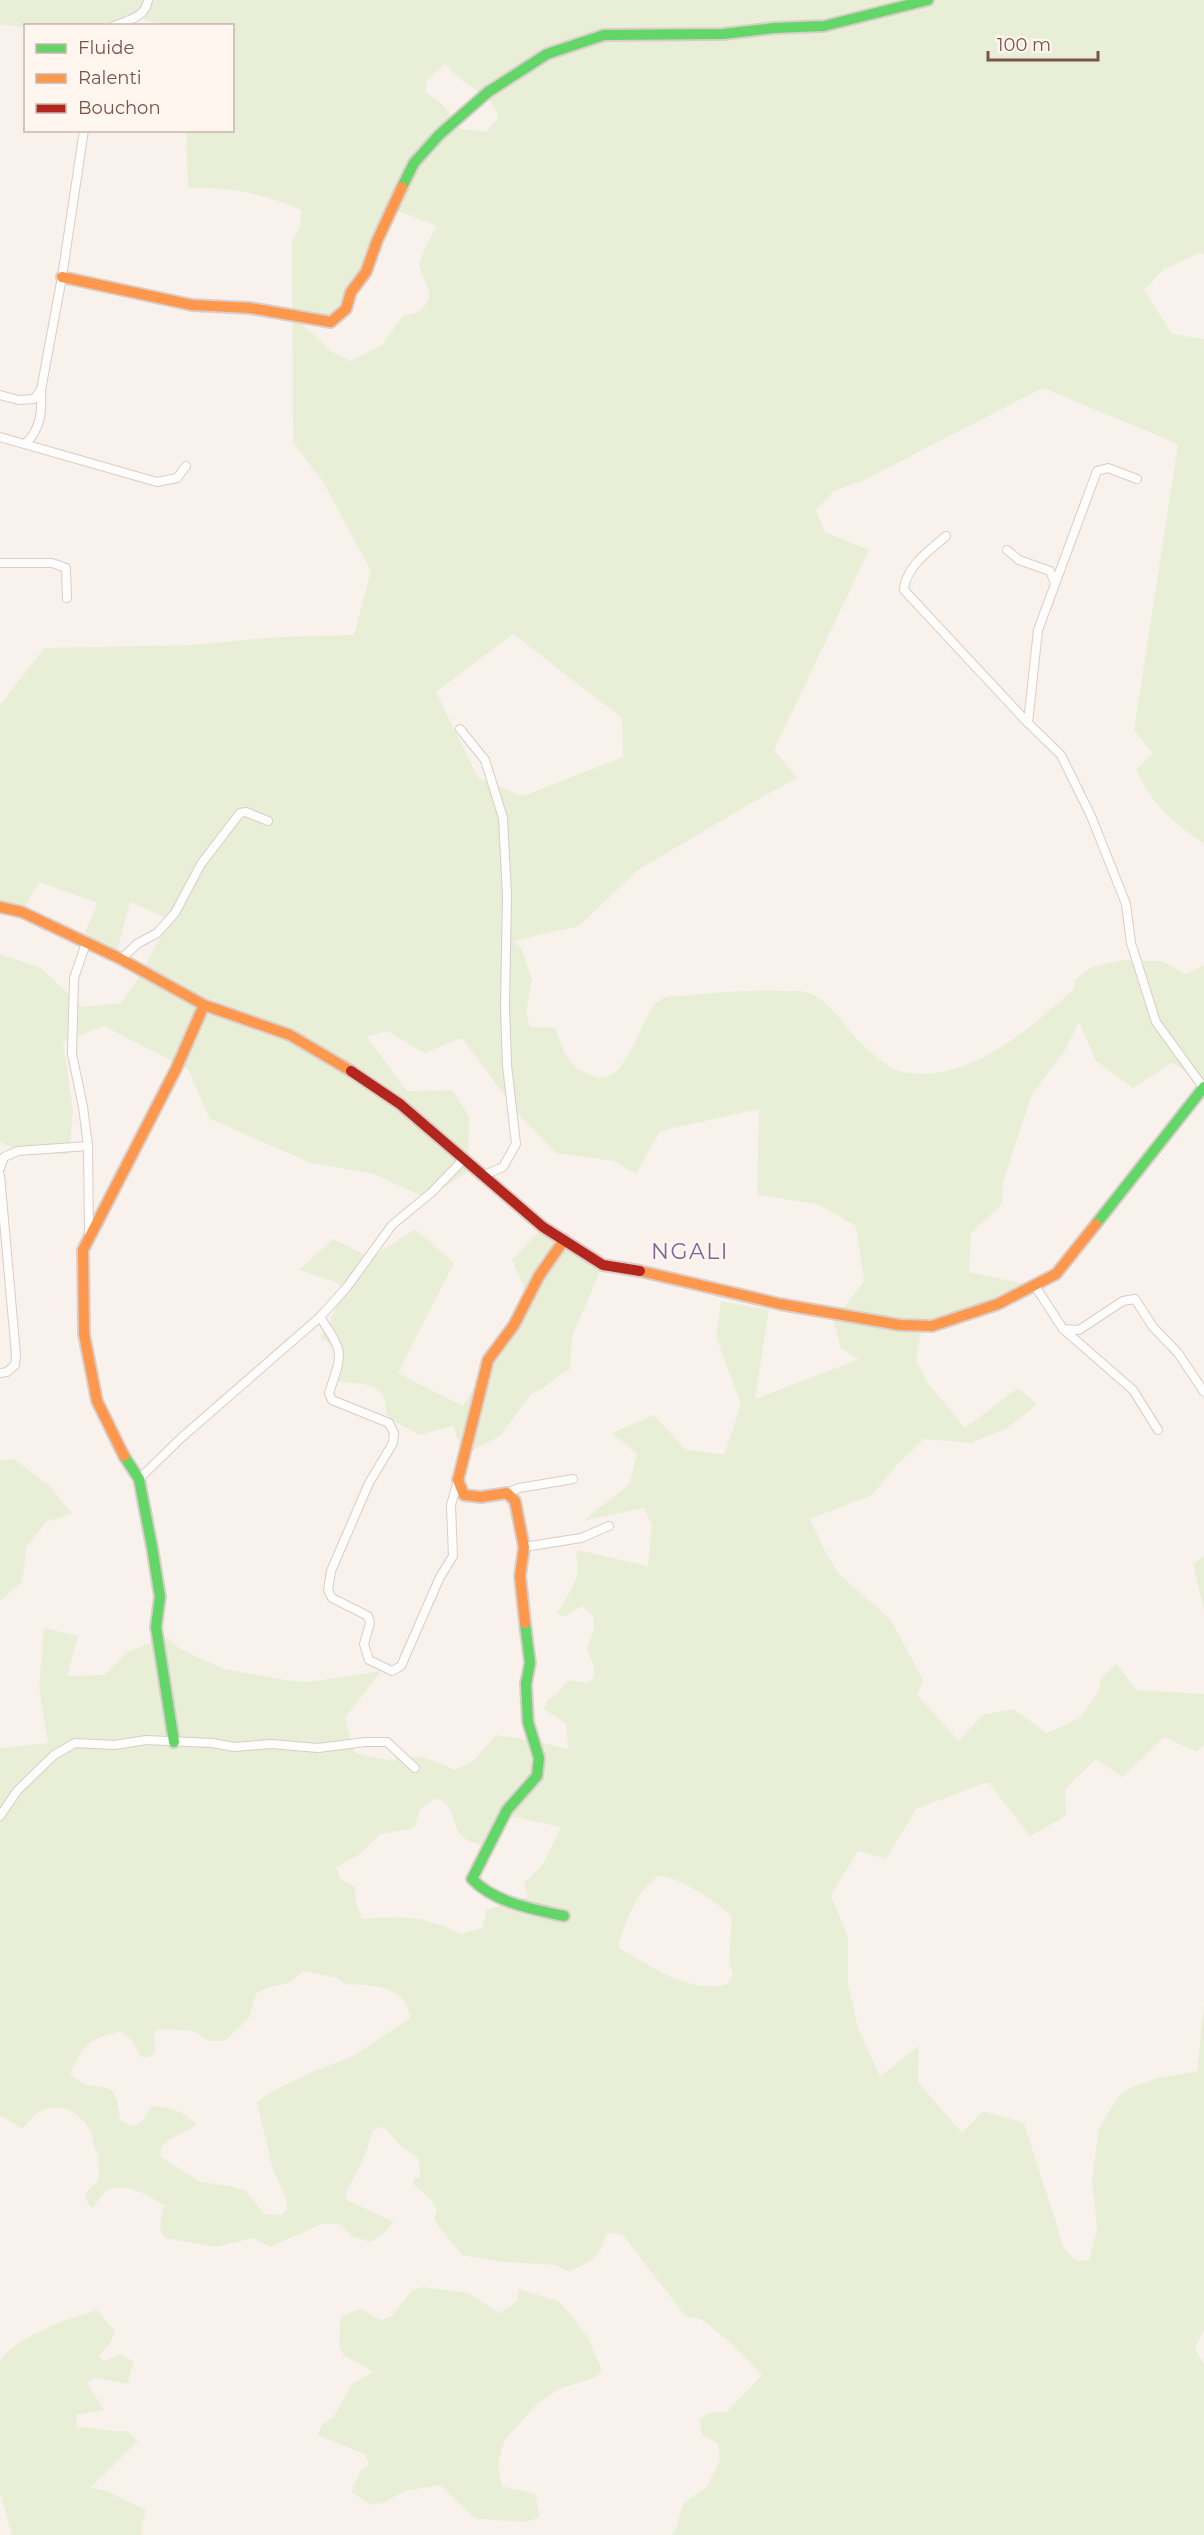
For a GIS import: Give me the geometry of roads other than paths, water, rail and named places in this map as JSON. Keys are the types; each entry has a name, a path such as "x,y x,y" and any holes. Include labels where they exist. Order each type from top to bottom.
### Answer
{"street":[{"path":"119,24 138,17 147,6 148,0"},
{"path":"62,277 192,305 250,308 331,322 346,309 351,292 366,272 377,241 414,163 439,135 488,92 547,54 604,34 723,34 774,28 824,26 927,0"},
{"path":"26,443 36,433 42,408 41,390 62,277 84,132"},
{"path":"0,395 19,400 34,399 41,390"},
{"path":"0,437 157,482 177,478 186,466"},
{"path":"1028,723 1038,630 1054,581 1097,471 1108,468 1137,480"},
{"path":"0,907 22,912 121,958 204,1005 290,1035 341,1064 400,1104 543,1227 603,1265 632,1269 780,1304 900,1325 932,1326 998,1304 1056,1274 1204,1087 1155,1022 1131,943 1126,904 1092,816 1061,755 1028,723 904,590 904,580 920,559 946,536"},
{"path":"1007,550 1019,560 1050,571 1054,581"},
{"path":"0,563 52,563 66,568 67,598"},
{"path":"460,729 485,760 502,818 507,895 506,1054 516,1144 502,1167 482,1176"},
{"path":"121,958 136,944 157,933 175,913 201,864 240,813 246,812 268,820"},
{"path":"86,943 74,978 72,1054 83,1107 87,1146 89,1235"},
{"path":"174,1742 156,1627 160,1597 139,1479 124,1457 98,1401 84,1334 83,1250 176,1069 204,1005"},
{"path":"0,1168 4,1157 18,1150 87,1146"},
{"path":"139,1479 225,1398 320,1317 392,1226 431,1193 464,1159"},
{"path":"0,1175 16,1356 15,1365 7,1372 0,1373"},
{"path":"320,1317 336,1342 340,1357 329,1393 332,1400 389,1423 394,1433 393,1443 369,1484 331,1571 328,1590 332,1598 368,1616 370,1623 364,1644 369,1660 392,1671 401,1666 440,1577 453,1556 451,1505 467,1451 488,1360 514,1325 538,1276 564,1240"},
{"path":"1035,1286 1063,1329 1133,1390 1158,1430"},
{"path":"1063,1329 1079,1330 1123,1301 1135,1299 1153,1327 1178,1353 1204,1392"},
{"path":"458,1480 464,1495 481,1497 573,1479"},
{"path":"507,1493 515,1501 524,1547 520,1576 530,1663 526,1684 528,1722 538,1758 537,1776 507,1810 472,1879 477,1887 526,1907 564,1916"},
{"path":"524,1547 581,1538 609,1526"},
{"path":"0,1816 17,1791 54,1755 75,1743 115,1745 146,1740 212,1743 234,1747 271,1744 318,1748 365,1742 387,1742 415,1768"}],"district":[{"name":"NGALI","path":"690,1251"}]}
